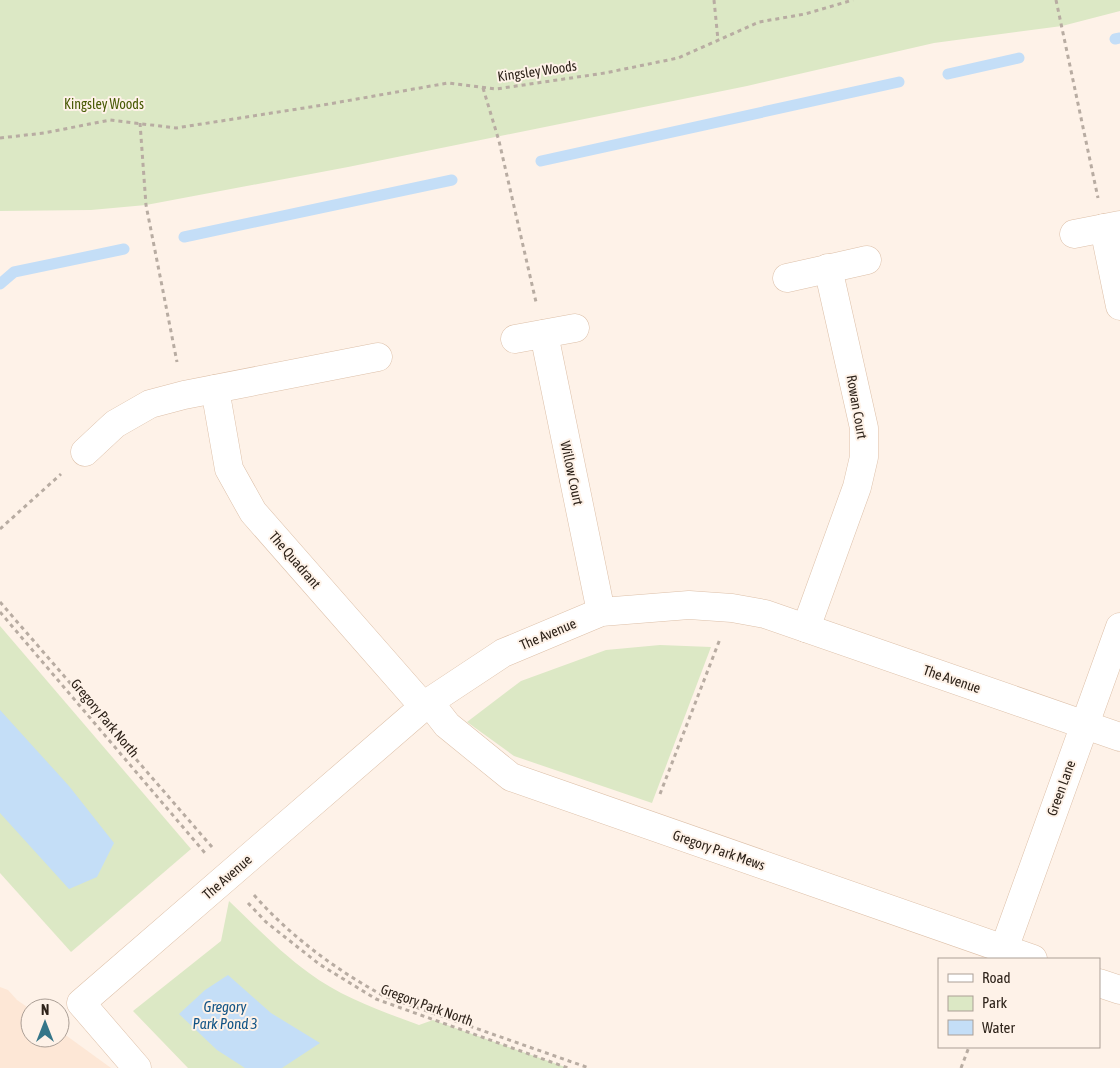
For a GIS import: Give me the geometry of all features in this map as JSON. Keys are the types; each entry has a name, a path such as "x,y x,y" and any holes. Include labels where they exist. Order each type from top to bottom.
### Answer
{"street":[{"path":"1074,234 1112,226 1120,306"},
{"path":"787,278 867,260"},
{"name":"Rowan Court","path":"806,628 857,487 864,457 864,428 828,268"},
{"path":"515,339 574,328"},
{"name":"Willow Court","path":"544,334 601,612"},
{"path":"85,452 115,424 150,404 184,395 378,357"},
{"name":"The Quadrant","path":"215,389 228,469 253,512 426,705"},
{"name":"The Avenue","path":"137,1068 81,1003 426,705 503,653 601,612 689,605 732,608 765,614 1120,738"},
{"name":"Green Lane","path":"1004,949 1120,627"},
{"name":"Gregory Park Mews","path":"426,705 447,725 511,777 1030,958"},
{"path":"1100,983 1120,990"}],"path":[{"path":"714,0 718,40"},
{"name":"Kingsley Woods","path":"0,138 44,134 110,120 176,128 448,83 496,89 605,73 678,58 759,22 805,14 853,0"},
{"path":"1056,0 1112,226"},
{"path":"483,88 499,141 544,334"},
{"path":"140,123 146,205 184,395"},
{"path":"0,528 85,452"},
{"path":"648,825 732,608"},
{"name":"Gregory Park North","path":"0,612 193,839"},
{"name":"Gregory Park North","path":"266,922 319,964 376,999 568,1068"},
{"path":"961,1068 969,1048"}],"shaded area":[{"path":"0,987 8,990 20,1002 20,1048 70,1048 70,1038 111,1068 0,1068"}],"green space":[{"name":"Kingsley Woods","path":"0,0 1120,0 1120,11 1062,26 934,43 747,86 348,167 146,205 91,210 0,211"},
{"path":"0,626 191,849 71,952 0,873"},
{"path":"660,645 711,647 652,803 514,756 467,722 521,681 606,650"},
{"path":"229,901 298,965 321,982 348,996 419,1025 433,1020 568,1068 188,1068 133,1011 221,941"}],"water":[{"path":"0,710 69,786 114,843 97,877 69,889 0,813"},
{"name":"Gregory Park Pond 3","path":"228,975 271,1013 320,1043 282,1068 245,1068 217,1050 179,1014 205,990"}],"waterway":[{"path":"1115,39 1120,38"},
{"path":"948,74 1019,58"},
{"path":"541,161 899,82"},
{"path":"184,237 452,180"},
{"path":"0,284 14,272 124,249"}]}
